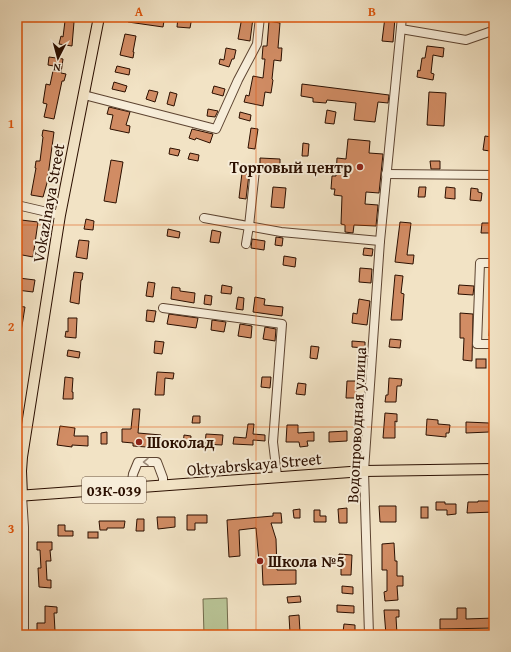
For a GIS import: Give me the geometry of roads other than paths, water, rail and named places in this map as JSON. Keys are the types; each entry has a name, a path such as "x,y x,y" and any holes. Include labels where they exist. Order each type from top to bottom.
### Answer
{"main road":[{"name":"Vokazlnaya Street","path":"20,496 22,457 60,215 99,17"},
{"name":"Oktyabrskaya Street","path":"20,496 364,470 494,469"}],"street":[{"path":"84,95 216,129 238,80 257,44 260,17"},
{"name":"Водопроводная улица","path":"369,635 364,470 380,241 402,17"},
{"path":"401,29 466,40 494,31"},
{"path":"246,244 255,170"},
{"path":"386,174 494,175"},
{"path":"17,205 60,215"},
{"path":"204,218 281,232 380,241"},
{"path":"494,263 480,263 477,344 494,344"},
{"path":"163,308 282,324 273,442 277,476"},
{"path":"131,488 133,474 138,462 157,462 163,486"},
{"name":"Vokazlnaya Street","path":"20,496 24,527 22,631"}],"place":[{"name":"Торговый центр","path":"360,167"},
{"name":"Шоколад","path":"139,442"},
{"name":"Школа №5","path":"260,561"}]}
